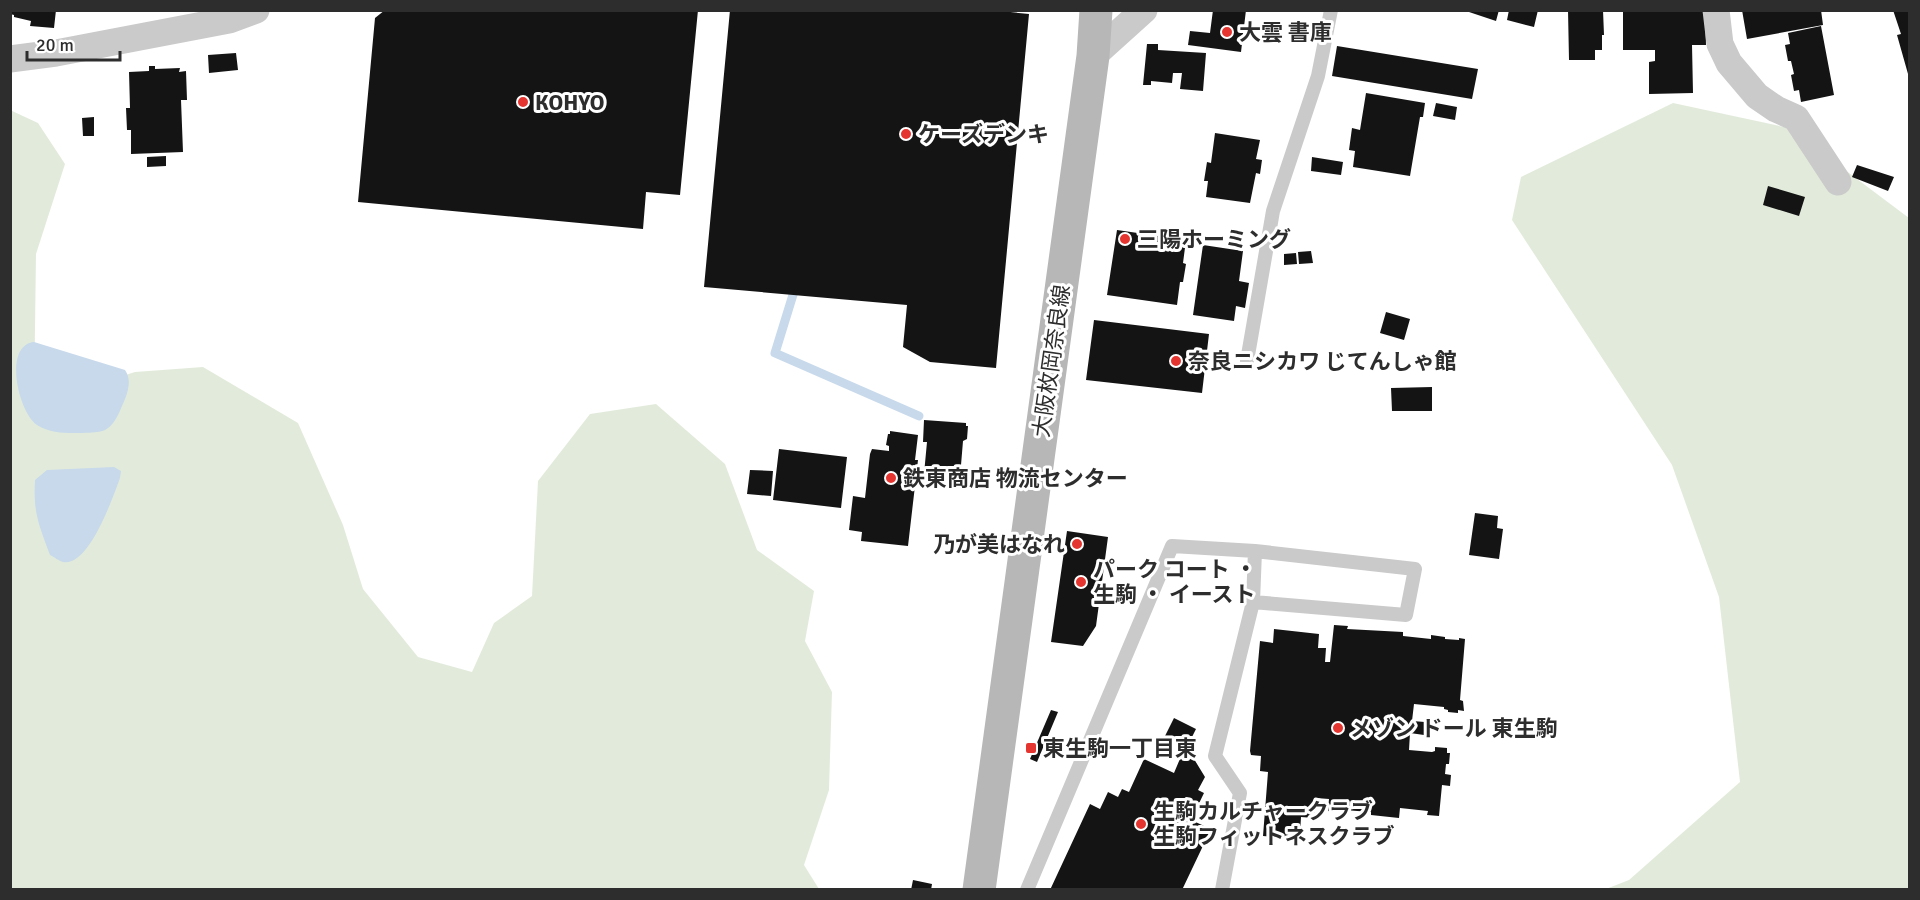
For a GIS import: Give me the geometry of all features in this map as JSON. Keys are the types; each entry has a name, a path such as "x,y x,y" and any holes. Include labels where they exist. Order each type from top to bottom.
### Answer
{"main road":[{"name":"大阪枚岡奈良線","path":"979,890 1093,56 1096,10"}],"street":[{"path":"10,59 56,53 230,20 256,10"},
{"path":"1093,56 1144,10"},
{"path":"1716,10 1720,44 1729,63 1757,96 1776,109 1796,118 1838,182"}],"lane":[{"path":"1247,361 1274,211 1318,76 1331,10"},
{"path":"1027,890 1172,546 1255,551 1415,568 1406,615 1253,602"},
{"path":"1222,890 1240,793 1215,756 1253,602 1255,551"}],"green space":[{"path":"1673,103 1789,128 1909,218 1909,889 1606,889 1629,880 1740,782 1719,597 1672,465 1512,220 1521,177"},
{"path":"10,110 38,123 65,164 36,254 34,404 135,372 203,367 298,423 343,525 363,589 418,657 472,672 494,623 532,596 538,481 590,414 656,404 725,464 757,550 814,591 805,641 832,692 829,790 804,865 819,889 11,889"}],"water":[{"path":"34,342 125,370 129,380 128,391 119,413 108,428 95,432 59,432 42,428 30,418 20,394 16,366 24,346"},
{"path":"114,467 121,471 120,478 106,514 91,543 73,561 63,562 50,555 38,519 35,480 47,470"}],"building":[{"path":"10,10 56,10 54,28 30,26 31,21 14,17 10,14"},
{"path":"385,10 698,10 680,195 646,192 643,229 358,202 375,18"},
{"path":"730,10 990,10 1029,14 996,368 930,362 903,347 907,305 704,287"},
{"name":"大雲 書庫","path":"1213,10 1246,10 1241,52 1188,45 1190,31 1210,33"},
{"path":"1463,10 1499,10 1496,21"},
{"path":"1509,10 1538,10 1534,27 1507,20"},
{"path":"1568,10 1603,10 1602,50 1595,50 1595,60 1569,60"},
{"path":"1623,10 1705,10 1706,45 1692,45 1693,93 1649,94 1649,62 1655,61 1655,50 1623,50"},
{"path":"1742,10 1821,10 1823,25 1747,39"},
{"path":"1893,10 1910,10 1910,81 1897,35 1901,34"},
{"path":"1821,26 1834,95 1801,102 1799,90 1794,91 1791,75 1794,74 1791,61 1788,61 1785,45 1790,44 1788,33"},
{"path":"1147,44 1158,44 1158,50 1206,53 1203,91 1180,89 1182,73 1173,73 1172,83 1151,81 1151,85 1143,85"},
{"path":"1337,46 1478,69 1472,99 1332,76"},
{"path":"236,53 238,70 209,73 208,55"},
{"path":"149,66 155,66 155,69 180,68 179,72 186,71 187,100 181,100 183,152 131,154 131,130 127,130 126,108 130,108 129,72 149,71"},
{"path":"1366,93 1425,103 1423,117 1420,117 1410,176 1353,167 1355,151 1349,150 1352,128 1360,130"},
{"path":"1436,103 1457,107 1455,120 1433,116"},
{"path":"94,117 94,136 83,136 82,118"},
{"path":"1215,133 1260,140 1256,159 1262,160 1260,174 1256,173 1250,203 1206,197 1208,181 1204,181 1207,162 1211,163"},
{"path":"166,156 166,166 147,167 147,157"},
{"path":"1312,157 1343,162 1341,175 1311,171"},
{"path":"1857,165 1894,177 1888,191 1852,177"},
{"path":"1768,186 1805,197 1799,216 1763,205"},
{"path":"1117,230 1186,240 1183,263 1186,264 1183,282 1180,282 1177,305 1107,295"},
{"path":"1203,245 1243,251 1239,281 1249,283 1245,308 1236,306 1234,321 1193,315"},
{"path":"1311,251 1313,263 1299,264 1298,252"},
{"path":"1296,253 1297,264 1284,265 1284,254"},
{"path":"1386,312 1410,319 1404,340 1380,333"},
{"path":"1094,320 1209,334 1202,393 1086,380"},
{"path":"1432,387 1432,411 1392,411 1391,388"},
{"path":"924,420 966,423 968,426 967,439 963,441 960,477 924,474 927,442 923,442"},
{"name":"鉄東商店 物流センター","path":"890,431 918,435 915,460 918,460 908,546 861,541 862,532 849,530 853,496 865,498 872,449 889,451 889,446 886,445"},
{"path":"779,449 847,457 841,508 773,500"},
{"path":"750,470 773,471 771,496 747,494"},
{"path":"1475,513 1498,516 1497,528 1503,529 1499,559 1469,555"},
{"name":"パーク コート ・ 生駒 ・ イースト","path":"1067,531 1108,537 1096,626 1083,646 1051,642"},
{"name":"メゾン ドール 東生駒","path":"1334,625 1348,626 1347,629 1403,632 1403,636 1431,639 1431,635 1445,637 1445,639 1465,639 1460,700 1463,701 1464,711 1448,712 1444,707 1414,704 1412,721 1425,722 1424,735 1410,733 1409,750 1432,752 1435,751 1435,747 1447,748 1447,753 1450,753 1445,774 1451,775 1450,786 1442,785 1439,816 1427,815 1428,811 1400,808 1399,818 1371,815 1371,812 1328,811 1329,799 1316,798 1314,818 1301,817 1300,834 1295,833 1294,839 1263,836 1268,772 1260,771 1261,756 1251,755 1250,751 1260,641 1273,643 1274,629 1319,634 1318,648 1326,648 1325,662 1330,662"},
{"path":"1051,710 1058,712 1037,762 1030,759"},
{"path":"1174,718 1196,729 1186,749 1164,738"},
{"name":"生駒カルチャークラブ 生駒フィットネスクラブ","path":"1182,754 1194,759 1205,777 1198,790 1204,793 1191,820 1211,829 1182,890 1050,890 1090,804 1100,809 1108,792 1118,797 1122,789 1129,792 1144,759 1174,773"},
{"path":"913,880 932,884 931,890 911,890"}],"waterway":[{"path":"796,285 775,353 919,416"}],"place":[{"name":"大雲 書庫","path":"1227,32"},
{"name":"KOHYO","path":"523,102"},
{"name":"ケーズデンキ","path":"906,134"},
{"name":"三陽ホーミング","path":"1125,239"},
{"name":"奈良ニシカワ じてんしゃ館","path":"1176,361"},
{"name":"鉄東商店 物流センター","path":"891,478"},
{"name":"乃が美はなれ","path":"1077,544"},
{"name":"パーク コート ・ 生駒 ・ イースト","path":"1081,582"},
{"name":"メゾン ドール 東生駒","path":"1338,728"},
{"name":"東生駒一丁目東","path":"1031,748"},
{"name":"生駒カルチャークラブ 生駒フィットネスクラブ","path":"1141,824"}]}
